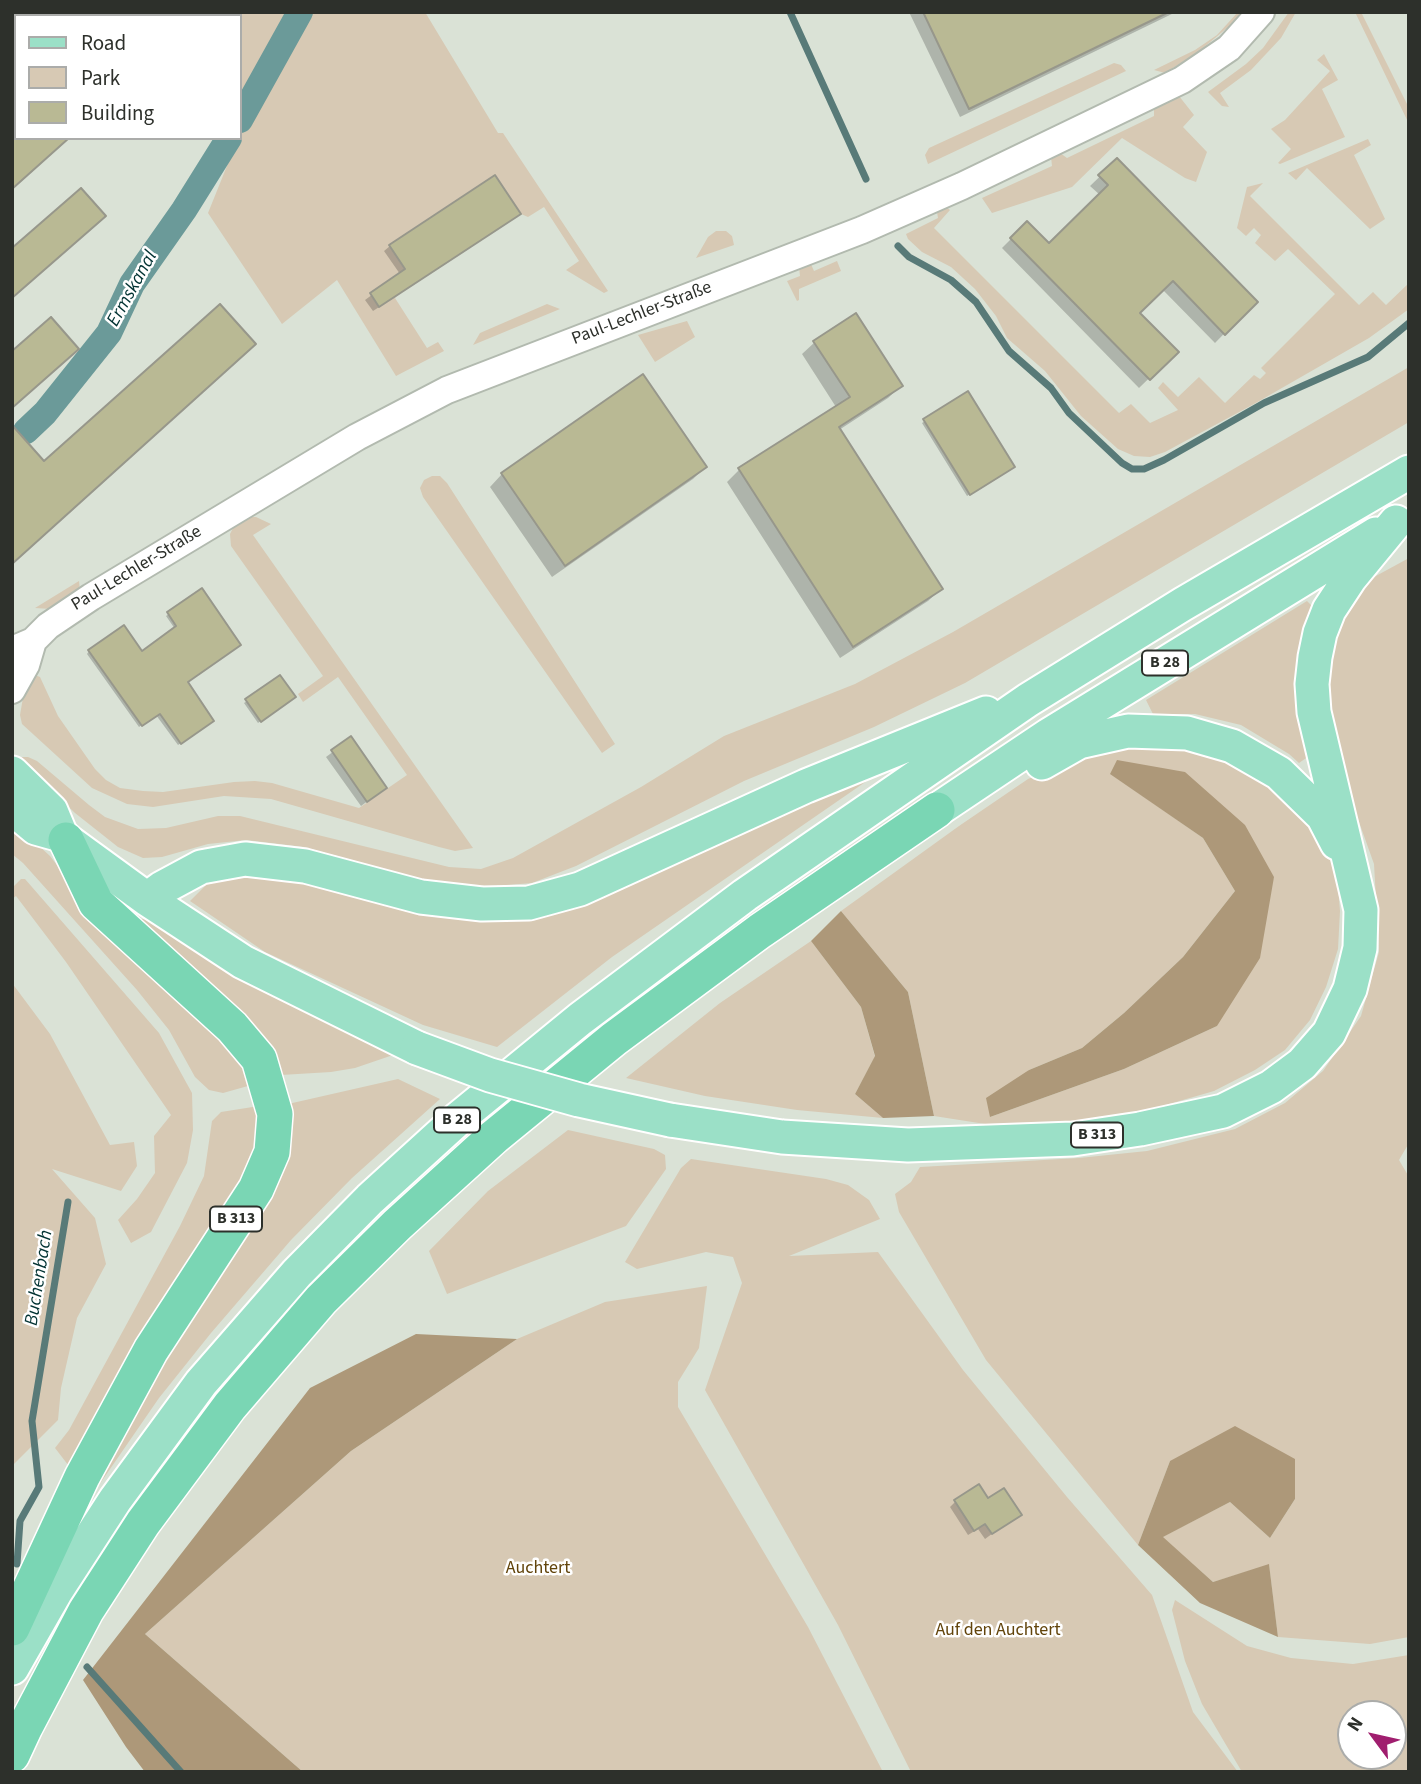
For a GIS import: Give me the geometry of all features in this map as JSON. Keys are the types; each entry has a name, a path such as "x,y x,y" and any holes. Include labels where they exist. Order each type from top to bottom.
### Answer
{"highway":[{"name":"B 28","path":"12,1755 24,1727 86,1611 143,1523 230,1406 321,1300 397,1225 494,1138 614,1040 760,931 937,810"},
{"name":"B 313","path":"12,1628 82,1477 151,1350 256,1189 272,1152 275,1114 259,1059 232,1027 96,903 64,838"}],"main road":[{"name":"B 28","path":"12,1668 56,1591 115,1500 201,1383 297,1273 370,1199 459,1118 580,1019 745,895 1028,700 1183,604 1409,472"},
{"name":"B 28","path":"937,810 1049,735 1402,518"},
{"path":"1353,873 1314,712 1312,684 1315,657 1329,610 1350,578 1402,518"},
{"path":"147,899 201,867 245,859 305,866 421,897 482,904 529,903 580,889 806,786 967,719 1028,700"},
{"name":"B 313","path":"12,808 36,828 64,838 147,899 243,962 417,1048 490,1075 579,1100 670,1120 782,1137 908,1145 1073,1139 1140,1129 1223,1111 1271,1087 1301,1065 1329,1033 1350,989 1360,948 1361,910 1353,873 1323,816 1279,773 1232,746 1187,733 1128,731 1079,743 1024,774 937,810"},
{"name":"B 313","path":"12,773 51,811 64,838"}],"street":[{"name":"Paul-Lechler-Straße","path":"12,690 26,665 23,645 48,626 91,597 357,437 447,390 862,230 962,186 1182,80 1229,48 1261,12"}],"green space":[{"path":"113,12 425,12 498,133 503,133 608,291 604,293 566,270 579,261 544,207 528,217 521,214 495,175 389,245 405,269 388,280 398,295 395,298 427,348 438,342 444,351 396,376 337,280 282,324 208,213 231,156 219,140 242,140 242,14"},
{"path":"1241,12 1233,23 1197,53 1165,73 1154,70 1195,50 1217,35"},
{"path":"1289,12 1296,12 1281,38 1251,70 1220,93 1229,107 1222,106 1208,92 1263,48"},
{"path":"1355,12 1361,12 1409,108 1409,124"},
{"path":"1324,54 1338,80 1322,89 1345,137 1280,164 1278,163 1291,149 1271,129 1285,120 1330,71 1317,60"},
{"path":"1114,63 1121,65 1126,71 928,164 925,155 929,148"},
{"path":"1179,96 1194,115 1183,127 1207,152 1196,182 1185,178 1122,138 1072,187 992,213 982,198 1052,166 1051,157 1060,153 1067,158 1154,116 1154,107"},
{"path":"1368,139 1371,145 1354,155 1385,219 1370,229 1307,168 1296,180 1288,173"},
{"path":"1263,183 1250,196 1359,305 1373,292 1386,305 1409,283 1409,309 1369,338 1254,404 1165,452 1150,457 1134,456 1118,449 1081,416 1045,371 1007,338 996,316 975,289 951,267 922,252 906,234 938,218 937,212 943,204 950,210 934,228 1119,413 1131,404 1150,423 1178,410 1158,388 1163,382 1178,397 1199,377 1225,403 1254,375 1260,379 1266,373 1261,368 1335,294 1288,249 1275,261 1255,243 1261,235 1254,228 1246,236 1237,228 1247,187"},
{"path":"716,231 726,231 732,236 734,245 696,258 708,237"},
{"path":"837,261 841,271 799,289 797,301 787,281 800,276 799,267 810,262 814,271"},
{"path":"547,304 560,309 473,345 480,333"},
{"path":"687,321 695,337 655,362 638,335"},
{"path":"1409,367 1409,422 965,683 874,727 744,781 576,866 532,883 484,887 438,884 304,847 246,840 208,844 162,857 143,858 118,847 75,813 21,761 22,757 28,757 37,761 105,817 138,829 166,828 218,816 240,816 449,867 481,869 513,858 641,787 724,736 855,684 953,632"},
{"path":"440,476 447,483 615,744 602,753 423,497 420,488 424,480"},
{"path":"245,517 256,517 271,524 253,535 473,848 455,851 271,799 224,796 153,807 127,804 92,788 22,724 20,715 25,686 35,675 40,677 58,716 95,769 106,780 120,788 163,792 255,781 272,783 359,808 407,775 338,677 303,702 298,694 323,676 231,546 230,534 235,524"},
{"path":"1409,558 1409,1143 1399,1160 1409,1177 1409,1637 1370,1644 1278,1637 1269,1565 1213,1582 1162,1537 1230,1502 1270,1538 1295,1499 1170,1461 1138,1545 986,1360 899,1212 895,1194 911,1182 920,1167 1079,1158 1147,1151 1235,1129 1285,1103 1323,1071 1361,1016 1379,952 1374,864 1338,763 1324,682 1337,623 1363,583"},
{"path":"79,581 80,591 51,609 35,608"},
{"path":"1307,601 1315,609 1309,756 1299,763 1241,725 1195,714 1153,714 1146,700"},
{"path":"1159,741 1227,755 1269,782 1314,823 1337,875 1340,911 1338,949 1326,987 1310,1020 1285,1050 1255,1070 1214,1091 1138,1113 1073,1121 998,1126 934,1116 908,992 841,911 1028,779 1086,754","holes":["1110,773 1274,877 1217,1026 1124,1069 990,1117 1029,1070 1082,1048 1124,1013 1183,957 1235,891 1203,838"]},
{"path":"874,776 612,957 497,1047 423,1025 265,952 190,901 211,880 246,873 305,878 478,917"},
{"path":"12,821 50,856 82,898 223,1029 255,1084 223,1093 209,1090 195,1077 169,1030 137,990 12,854"},
{"path":"21,879 25,879 159,1033 192,1093 193,1130 187,1163 151,1232 131,1243 118,1220 155,1173 154,1136 171,1115 66,962 16,896 12,899 12,888"},
{"path":"142,919 149,920 241,980 393,1055 355,1068 281,1075 268,1042 242,1011 146,930 141,924"},
{"path":"811,941 861,1007 875,1057 855,1094 883,1118 797,1110 705,1096 626,1078 720,1003"},
{"path":"12,983 50,1034 110,1145 134,1142 137,1166 121,1191 52,1169 95,1218 106,1264 77,1318 61,1388 58,1420 12,1466"},
{"path":"398,1079 440,1099 352,1178 291,1240 159,1398 88,1501 288,1104"},
{"path":"259,1106 256,1155 72,1470 55,1448 69,1430 180,1226 204,1176 212,1121 221,1112"},
{"path":"568,1130 654,1149 665,1155 666,1169 626,1226 447,1294 429,1251 488,1191"},
{"name":"Auf den Auchtert","path":"691,1159 826,1179 848,1185 869,1200 880,1219 789,1256 878,1252 963,1370 1152,1595 1193,1712 1238,1772 911,1772 838,1625 705,1390 742,1283 733,1257 706,1252 637,1269 625,1262 681,1168"},
{"name":"Auchtert","path":"707,1286 699,1348 678,1382 678,1407 808,1627 883,1772 303,1772 145,1634 351,1451 517,1339 605,1302"},
{"path":"1175,1600 1247,1646 1291,1658 1353,1664 1409,1655 1409,1772 1242,1772 1202,1704 1185,1661 1172,1610"}],"shaded area":[{"path":"1117,760 1185,772 1245,825 1274,877 1260,958 1217,1026 1124,1069 990,1117 986,1098 1029,1070 1082,1048 1124,1013 1183,957 1235,891 1203,838 1110,774"},
{"path":"841,911 908,992 934,1116 883,1118 855,1094 875,1056 861,1007 811,941"},
{"path":"416,1334 517,1339 351,1451 145,1634 303,1772 145,1772 83,1680 310,1388"},
{"path":"1235,1426 1295,1459 1295,1499 1270,1538 1230,1502 1163,1537 1213,1582 1269,1564 1278,1637 1200,1603 1138,1545 1170,1461"}],"building":[{"path":"923,12 1169,12 969,109"},
{"path":"12,138 67,140 12,189"},
{"path":"1117,158 1258,302 1225,335 1173,281 1140,313 1179,352 1150,380 1010,238 1027,221 1049,243 1108,185 1098,175"},
{"path":"495,175 521,214 379,307 370,293 405,269 389,245"},
{"path":"81,188 106,216 12,298 12,248"},
{"path":"220,304 256,344 12,564 12,425 44,461"},
{"path":"856,313 903,386 839,427 943,589 853,647 738,468 850,397 813,341"},
{"path":"51,317 79,349 12,408 12,351"},
{"path":"643,374 707,467 565,566 501,473"},
{"path":"968,391 1015,467 970,495 923,419"},
{"path":"202,588 241,645 188,682 214,721 181,744 160,714 142,726 88,650 124,625 142,651 176,626 167,612"},
{"path":"280,675 296,697 261,722 245,699"},
{"path":"351,736 387,788 367,802 331,750"},
{"path":"979,1484 988,1498 1004,1488 1022,1515 992,1534 985,1524 974,1531 954,1500"}],"waterway":[{"name":"Ermskanal","path":"242,116 300,12"},
{"path":"790,12 866,179"},
{"name":"Ermskanal","path":"26,431 45,413 109,333 132,284 184,210 228,140"},
{"path":"898,246 909,257 951,280 976,302 1009,351 1051,388 1069,413 1122,463 1132,469 1144,469 1164,460 1264,403 1368,357 1409,323"},
{"name":"Buchenbach","path":"17,1564 20,1521 39,1487 32,1421 68,1202"},
{"name":"Buchenbach","path":"87,1667 181,1772"}]}
